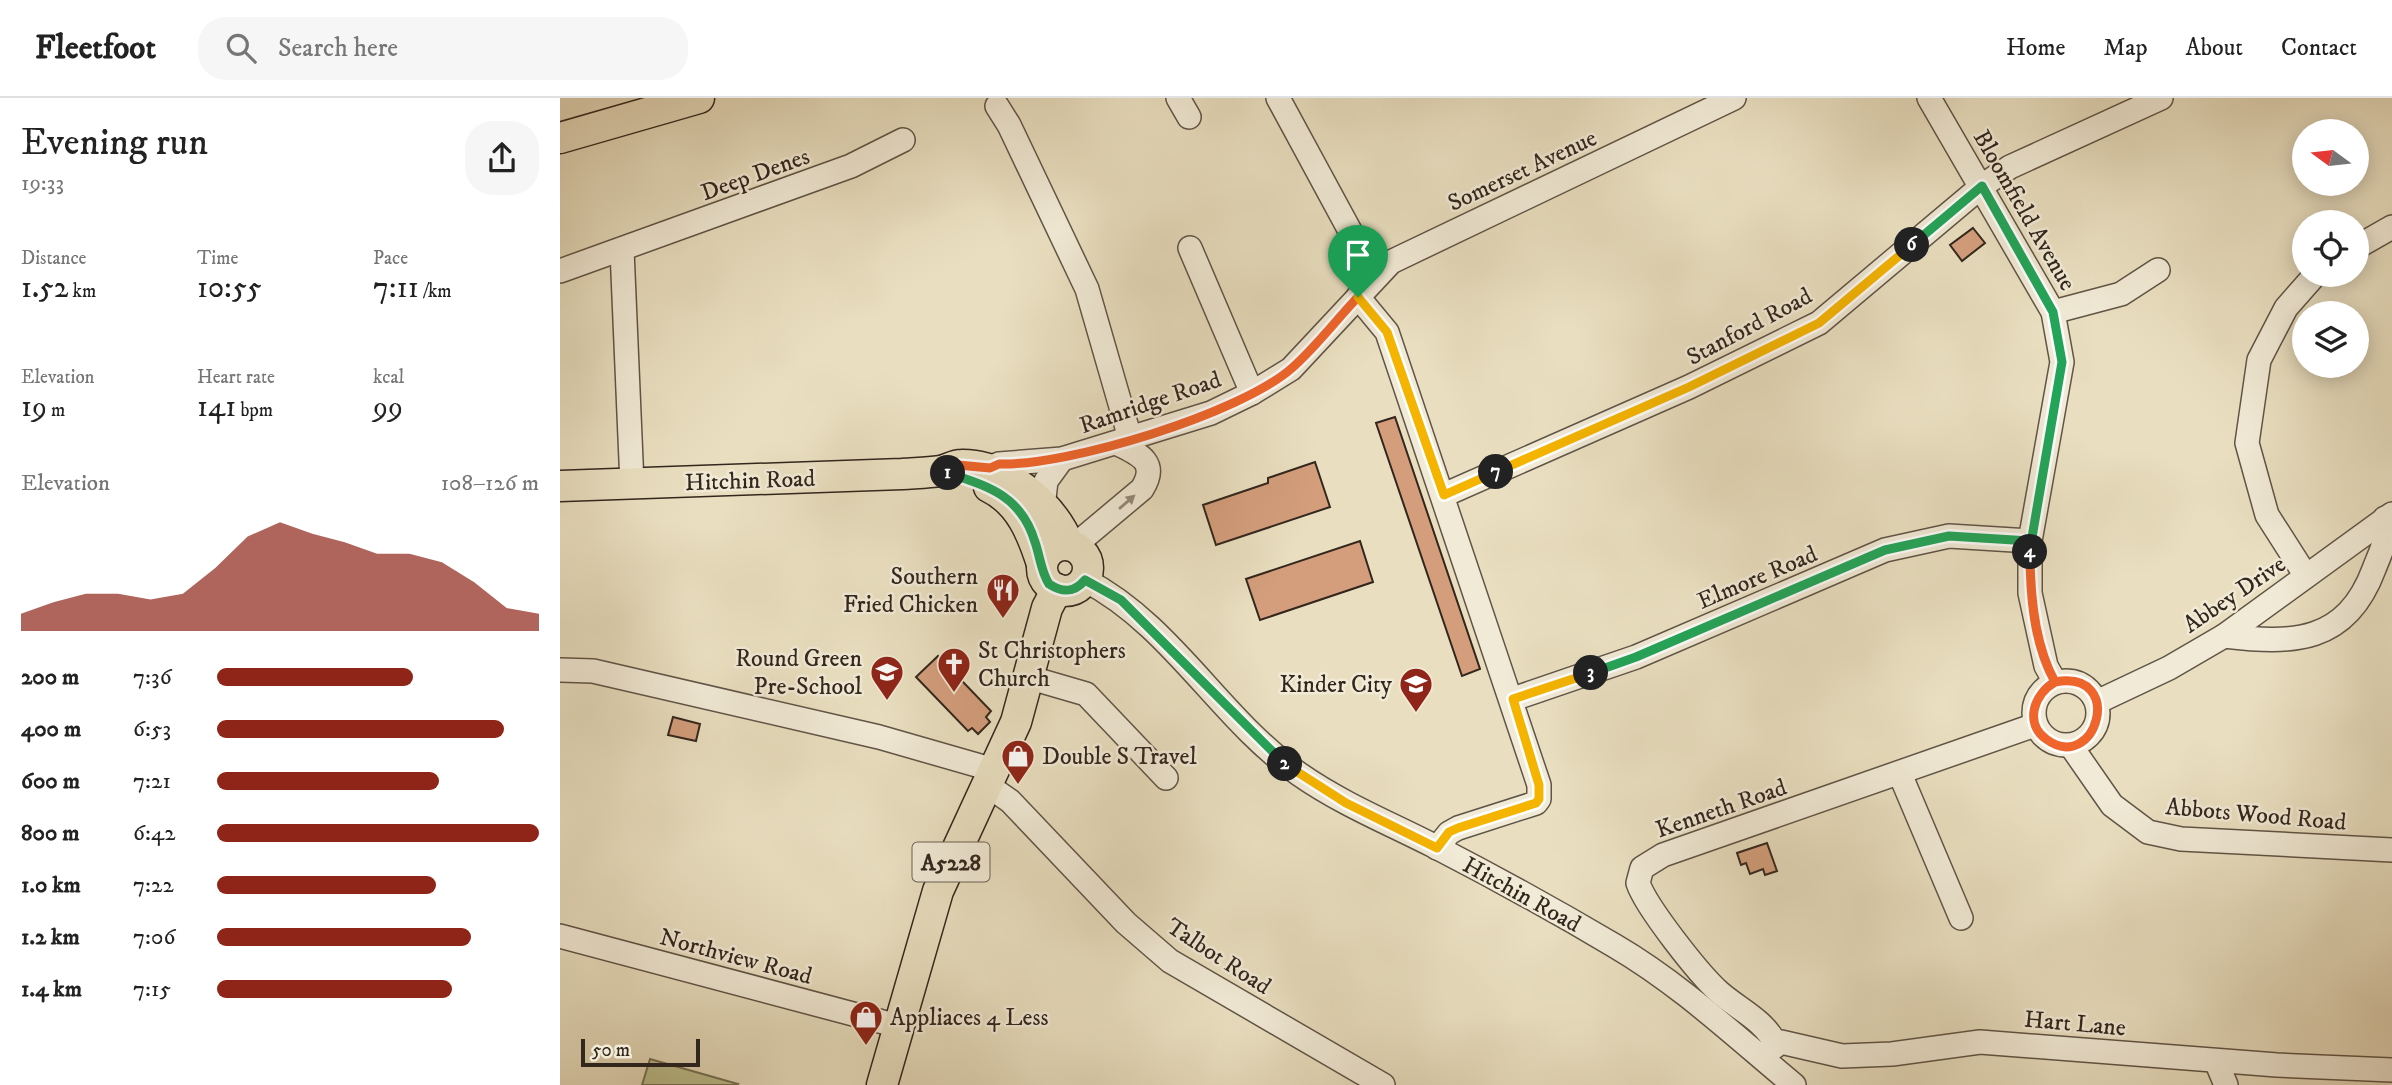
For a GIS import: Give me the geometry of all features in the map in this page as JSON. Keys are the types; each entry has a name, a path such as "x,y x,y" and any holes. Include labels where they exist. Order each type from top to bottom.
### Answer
{"main road":[{"path":"560,138 699,98"},
{"name":"Hitchin Road","path":"560,486 941,471 958,465 990,468 1027,491 1044,507 1072,545"},
{"name":"Hitchin Road","path":"941,471 976,481 1000,492 1013,503 1034,537 1050,577"},
{"path":"1072,545 1088,560 1085,580 1072,590 1050,577 1052,549 1072,545"},
{"name":"A5228","path":"882,1085 938,891 1016,722 1031,678 1047,608 1050,577"}],"street":[{"path":"1278,98 1375,277"},
{"name":"Somerset Avenue","path":"1375,277 1391,261 1734,98"},
{"name":"Bloomfield Avenue","path":"1929,98 2053,312 2062,362 2030,541 2030,593 2046,666 2055,682"},
{"name":"Stanford Road","path":"1444,495 1689,387 1819,323 1982,186 2010,166 2161,98"},
{"path":"997,106 1009,125 1087,289 1123,441 1143,458 1149,468 1149,479 1142,489 1072,545"},
{"name":"Deep Denes","path":"560,271 851,166 903,140"},
{"path":"2369,240 2392,227"},
{"path":"1190,248 1252,393"},
{"path":"622,250 632,484"},
{"path":"2053,312 2122,293 2158,270"},
{"name":"Ramridge Road","path":"990,468 999,464 1062,459 1211,413 1252,393 1291,369 1375,277"},
{"path":"2304,287 2286,308 2259,360 2247,443 2267,515 2306,576"},
{"path":"1358,297 1387,332 1513,699 1539,785 1539,799 1530,806 1449,832 1437,848"},
{"name":"Ramridge Road","path":"1044,507 1046,481 1062,459"},
{"path":"2224,636 2270,642 2314,637 2341,619 2368,586 2388,532 2389,516"},
{"name":"Abbey Drive","path":"2097,702 2169,668 2224,636 2389,516"},
{"name":"Elmore Road","path":"1513,699 1636,657 1885,550 1949,536 2030,541"},
{"name":"Hitchin Road","path":"1085,580 1121,600 1286,764 1346,803 1437,848 1644,964 1769,1050 1789,1083"},
{"path":"560,670 593,671 878,737 990,778"},
{"path":"1031,678 1086,694 1166,779"},
{"path":"2065,681 2084,686 2097,702 2099,711 2094,730 2080,743 2071,746 2046,739 2035,725 2034,705 2039,695 2055,682 2065,681"},
{"name":"Kenneth Road","path":"1769,1050 1766,1029 1710,982 1640,892 1639,876 1648,863 1663,855 2035,725"},
{"name":"Abbots Wood Road","path":"2071,746 2112,805 2148,832 2181,839 2392,850"},
{"path":"1900,774 1961,918"},
{"name":"Talbot Road","path":"990,778 1126,923 1170,961 1383,1085"},
{"name":"Northview Road","path":"560,936 898,1026"},
{"name":"Hart Lane","path":"1769,1050 1854,1056 1965,1043 1998,1042 2216,1061 2392,1070"},
{"path":"2216,1061 2226,1085"}],"green space":[{"path":"650,1059 738,1084 642,1085"}],"building":[{"path":"1973,228 1985,243 1962,261 1950,245"},
{"path":"1395,417 1480,669 1462,676 1376,423"},
{"path":"1315,462 1330,507 1216,545 1203,505 1268,483 1268,478"},
{"path":"1360,541 1373,582 1260,620 1246,579"},
{"name":"St Christophers Church","path":"938,656 991,711 986,717 990,722 978,734 972,728 968,731 916,677"},
{"path":"673,717 700,724 696,741 668,735"},
{"path":"1767,843 1777,871 1765,875 1763,869 1750,874 1746,863 1741,865 1737,853"}],"place":[{"name":"Southern Fried Chicken","path":"1003,620"},
{"name":"St Christophers Church","path":"954,694"},
{"name":"Round Green Pre-School","path":"887,702"},
{"name":"Kinder City","path":"1416,714"},
{"name":"Double S Travel","path":"1018,786"},
{"name":"Appliaces 4 Less","path":"866,1047"}],"route":[{"path":"1358,297 1291,369 1252,393 1211,413 1062,459 999,464 990,468 958,465 941,471 976,481 1000,492 1013,503 1034,537 1043,573 1049,584 1063,591 1079,587 1085,580 1121,600 1286,764 1322,790 1437,848 1449,832 1530,806 1539,799 1539,785 1513,699 1636,657 1885,550 1949,536 2030,541 2030,593 2046,666 2055,682 2039,695 2034,705 2035,725 2046,739 2062,746 2080,743 2094,730 2099,711 2092,693 2075,682 2055,682 2046,666 2030,593 2030,541 2062,362 2053,312 1982,186 1819,323 1689,387 1444,495 1387,332 1358,297"}]}
